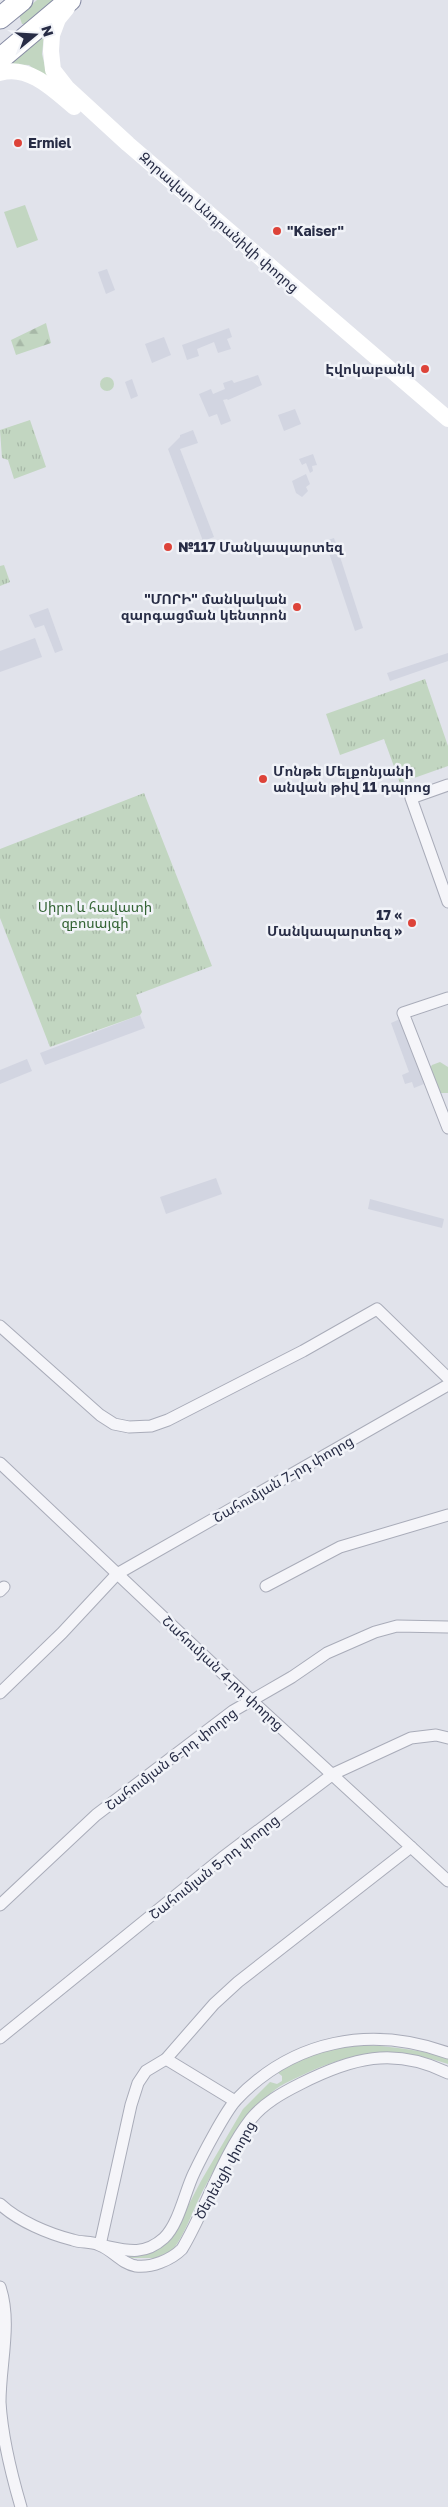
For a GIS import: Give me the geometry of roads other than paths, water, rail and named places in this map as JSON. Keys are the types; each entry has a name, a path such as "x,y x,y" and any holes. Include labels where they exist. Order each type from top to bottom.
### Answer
{"highway":[{"path":"0,18 22,0"},
{"path":"0,58 71,0"}],"main road":[{"name":"Զորավար Անդրանիկի փողոց","path":"71,0 58,19 52,35 52,65 57,76 128,144 448,420"},
{"name":"Զորավար Անդրանիկի փողոց","path":"0,73 25,73 46,84 448,426"}],"street":[{"path":"448,785 411,798 448,902"},
{"path":"448,998 403,1013 448,1128"},
{"path":"0,1326 100,1416 114,1424 129,1427 151,1426 192,1409 376,1309 448,1378"},
{"name":"Շահումյան 7-րդ փողոց","path":"0,1693 62,1633 117,1574 448,1385"},
{"name":"Շահումյան 4-րդ փողոց","path":"0,1463 252,1701 448,1881"},
{"path":"266,1586 340,1546 448,1515"},
{"name":"Շահումյան 6-րդ փողոց","path":"0,1905 96,1815 233,1711 292,1677 327,1653 375,1632 397,1626 448,1627"},
{"name":"Շահումյան 5-րդ փողոց","path":"0,2038 222,1858 333,1774 411,1738 436,1735 448,1738"},
{"path":"100,2245 130,2105 138,2084 146,2071 166,2059 214,2004 238,1982 411,1847"},
{"name":"Ծերենցի փողոց","path":"0,2204 42,2228 73,2240 136,2252 163,2238 170,2230 193,2174 235,2101 267,2071 306,2051 340,2042 377,2039 423,2044 448,2052"},
{"name":"Ծերենցի փողոց","path":"100,2245 119,2260 137,2266 151,2265 173,2258 188,2238 205,2202 252,2118 276,2096 309,2079 346,2063 369,2057 427,2062 448,2073"},
{"path":"166,2059 235,2101"},
{"path":"0,2287 5,2316 0,2362 0,2402 6,2442 21,2507"}],"place":[{"name":"Ermiel","path":"18,143"},
{"name":"\"Kaiser\"","path":"277,231"},
{"name":"Էվոկաբանկ","path":"425,369"},
{"name":"№117 Մանկապարտեզ","path":"168,547"},
{"name":"\"ՄՈՐԻ\" մանկական զարգացման կենտրոն","path":"297,607"},
{"name":"Մոնթե Մելքոնյանի անվան թիվ 11 դպրոց","path":"263,779"},
{"name":"17 « Մանկապարտեզ »","path":"412,923"}],"park label":[{"name":"Սիրո և հավատի զբոսայգի","path":"95,916"}]}
